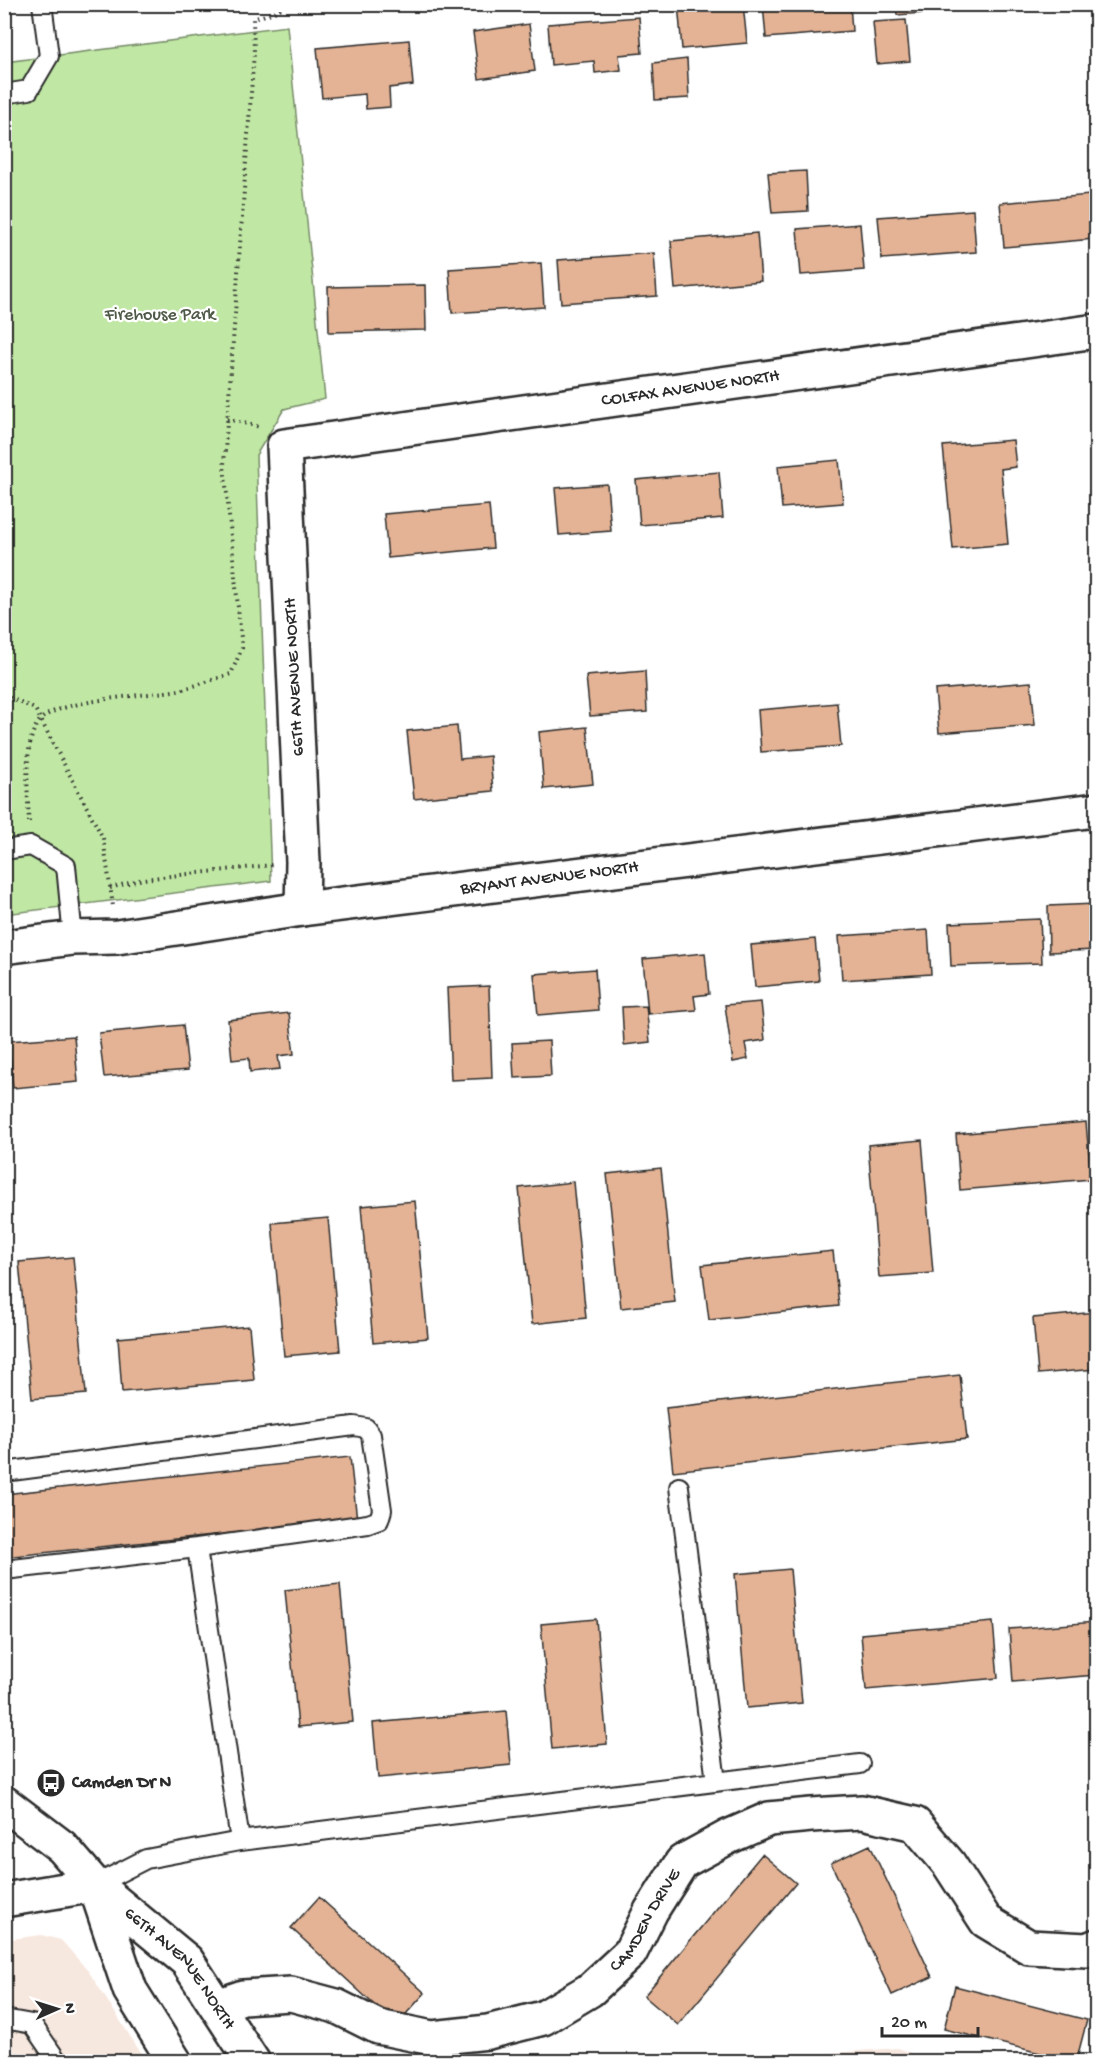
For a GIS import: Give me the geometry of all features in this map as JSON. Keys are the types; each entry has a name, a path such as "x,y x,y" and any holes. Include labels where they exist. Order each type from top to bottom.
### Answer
{"street":[{"name":"COLFAX AVENUE NORTH","path":"284,446 1096,331"},
{"name":"66TH AVENUE NORTH","path":"284,446 303,862 302,909"},
{"name":"BRYANT AVENUE NORTH","path":"4,947 73,938 117,937 302,909 1096,810"},
{"name":"66TH AVENUE NORTH","path":"4,1803 62,1847 95,1885 187,1961 253,2061"},
{"name":"CAMDEN DRIVE","path":"217,2006 243,1996 291,1994 336,2006 378,2027 432,2038 489,2032 543,2018 590,1990 630,1953 651,1911 682,1862 728,1837 769,1820 811,1815 862,1812 915,1824 949,1864 986,1921 1029,1947 1087,1950 1096,1946"},
{"name":"66TH AVENUE NORTH","path":"95,1885 130,1990 175,2061"},
{"path":"4,1900 95,1885"}],"lane":[{"path":"4,94 28,90 49,56 42,4"},
{"path":"4,850 31,846 66,866 73,938"},
{"path":"4,1472 354,1426 366,1428 371,1435 382,1510 379,1520 368,1524 197,1548 4,1570"},
{"path":"679,1486 716,1782"},
{"path":"197,1548 240,1841"},
{"path":"95,1885 146,1859 240,1841 860,1764"},
{"path":"4,2019 32,2024 58,2061"}],"path":[{"path":"31,846 28,773 31,738 41,720 62,707 179,690 231,674 242,648 224,465 253,64 254,19 277,11 288,4"},
{"path":"4,695 35,709 103,838 117,937"},
{"path":"110,888 143,879 303,862"}],"shaded area":[{"path":"41,1935 61,1940 89,1972 146,2061 5,2061 4,1940"},
{"path":"898,2048 929,2061 726,2061"}],"green space":[{"name":"Firehouse Park","path":"287,26 325,399 284,409 256,455 271,881 5,914 5,62"}],"building":[{"path":"678,4 743,4 747,43 682,49"},
{"path":"763,4 850,4 852,31 766,38"},
{"path":"896,4 964,4 964,10 897,15"},
{"path":"639,17 642,53 619,55 621,70 595,73 594,61 551,65 548,24"},
{"path":"906,20 910,61 877,64 873,22"},
{"path":"529,24 535,71 479,79 473,32"},
{"path":"409,40 413,85 389,88 390,107 366,109 365,94 322,98 317,48"},
{"path":"687,59 689,98 655,100 653,63"},
{"path":"806,171 808,211 772,213 768,173"},
{"path":"1090,195 1094,239 1004,247 1000,203"},
{"path":"973,210 976,252 882,259 878,217"},
{"path":"860,224 864,270 801,275 797,229"},
{"path":"757,233 761,281 675,289 671,241"},
{"path":"654,253 657,296 561,303 558,260"},
{"path":"541,263 544,307 452,313 449,269"},
{"path":"425,285 426,330 329,332 328,287"},
{"path":"1013,440 1016,467 1001,469 1008,544 953,549 943,446"},
{"path":"839,460 843,503 782,508 778,466"},
{"path":"719,472 723,518 640,525 636,480"},
{"path":"607,484 611,531 559,535 555,488"},
{"path":"489,505 493,548 388,558 384,514"},
{"path":"645,671 647,712 590,716 586,676"},
{"path":"1031,682 1035,725 939,733 935,690"},
{"path":"837,703 841,746 761,752 758,710"},
{"path":"457,726 460,759 490,756 493,791 414,799 407,731"},
{"path":"587,727 593,784 544,789 539,732"},
{"path":"1096,904 1096,950 1049,952 1048,906"},
{"path":"1040,919 1042,963 951,966 949,923"},
{"path":"928,930 931,974 842,980 839,936"},
{"path":"815,939 819,981 755,987 751,945"},
{"path":"705,953 709,994 694,996 696,1010 648,1014 643,959"},
{"path":"595,969 598,1010 538,1015 534,974"},
{"path":"489,986 492,1078 451,1080 447,988"},
{"path":"761,1002 765,1040 745,1043 748,1059 733,1062 725,1005"},
{"path":"646,1006 650,1042 624,1045 622,1007"},
{"path":"289,1013 294,1054 278,1056 280,1069 250,1072 249,1058 232,1060 228,1020"},
{"path":"183,1025 188,1070 104,1077 99,1033"},
{"path":"74,1036 78,1082 13,1088 9,1041"},
{"path":"549,1041 551,1076 514,1078 512,1043"},
{"path":"1086,1122 1091,1179 960,1190 956,1134"},
{"path":"922,1140 933,1273 879,1277 868,1145"},
{"path":"661,1168 675,1302 621,1308 607,1174"},
{"path":"573,1182 586,1318 532,1324 519,1188"},
{"path":"415,1201 428,1338 373,1343 361,1206"},
{"path":"328,1218 340,1351 284,1356 272,1223"},
{"path":"833,1251 839,1306 709,1320 702,1265"},
{"path":"73,1257 86,1394 32,1399 19,1262"},
{"path":"1096,1312 1096,1369 1038,1374 1033,1318"},
{"path":"249,1326 254,1380 122,1392 118,1338"},
{"path":"960,1375 967,1439 673,1471 666,1408"},
{"path":"350,1457 357,1520 4,1557 4,1494"},
{"path":"790,1569 802,1703 747,1708 735,1574"},
{"path":"340,1584 353,1722 298,1727 285,1590"},
{"path":"596,1619 607,1744 552,1749 541,1624"},
{"path":"993,1622 998,1678 866,1690 861,1634"},
{"path":"1096,1622 1096,1675 1013,1682 1009,1629"},
{"path":"506,1711 511,1765 378,1778 373,1723"},
{"path":"870,1845 932,1977 892,1995 831,1863"},
{"path":"762,1854 796,1883 678,2025 644,1996"},
{"path":"319,1897 425,1993 396,2025 291,1928"},
{"path":"955,1986 1087,2020 1076,2062 944,2029"}],"place":[{"name":"Camden Dr N","path":"51,1783"}]}
